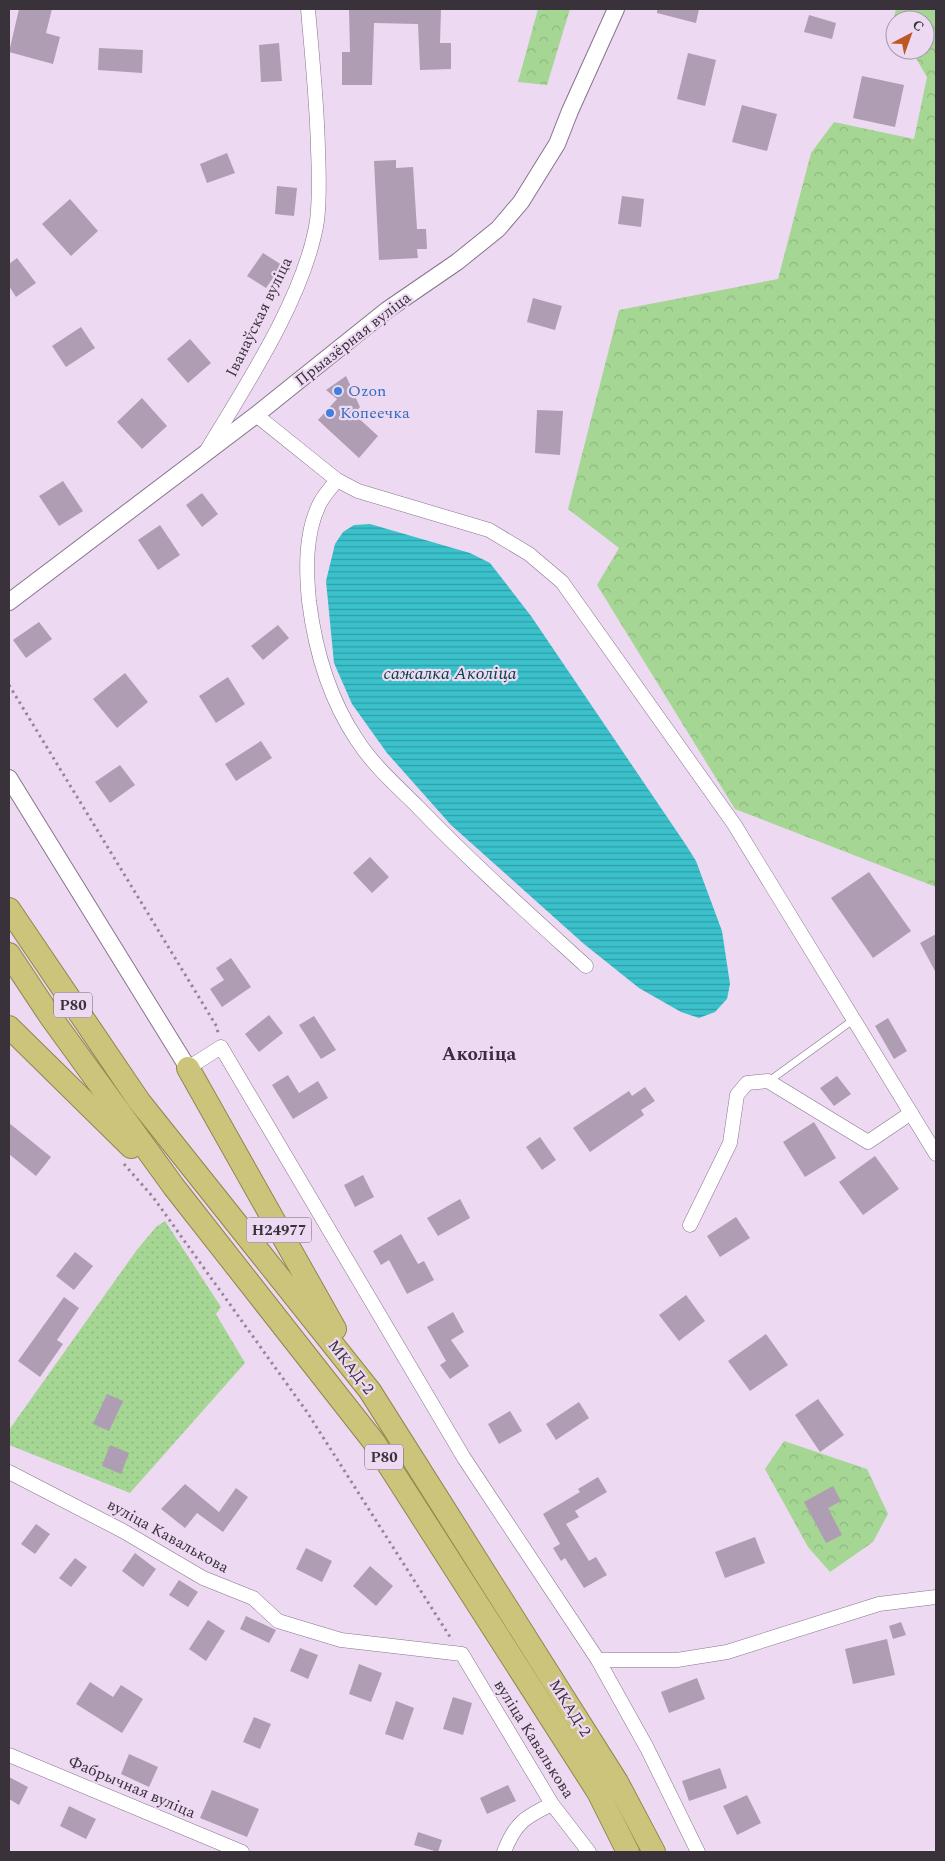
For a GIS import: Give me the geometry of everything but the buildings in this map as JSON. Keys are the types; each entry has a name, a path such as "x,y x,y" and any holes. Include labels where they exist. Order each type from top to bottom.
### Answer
{"highway":[{"name":"МКАД-2","path":"9,908 139,1102 370,1391 617,1782 654,1852"},
{"name":"Р80","path":"9,954 50,1016 174,1187 374,1442 598,1792 628,1852"},
{"path":"9,1027 174,1187"},
{"name":"Н24977","path":"188,1068 370,1391"}],"street":[{"name":"Іванаўская вуліца","path":"206,453 276,328 310,252 320,192 317,103 308,9"},
{"name":"Прыазёрная вуліца","path":"9,602 256,415 387,310 457,262 498,229 520,202 557,144 616,9"},
{"path":"256,415 337,480 358,490 489,530 529,554 562,582 734,824 936,1154"},
{"path":"337,480 319,504 310,533 306,574 312,621 322,662 336,704 357,741 382,770 452,842 586,966"},
{"name":"Н24977","path":"9,778 188,1068"},
{"path":"188,1068 221,1047 464,1458 598,1660 647,1748 698,1852"},
{"path":"690,1225 730,1143 737,1094 747,1083 768,1081 868,1142 911,1113"},
{"name":"вуліца Кавалькова","path":"9,1472 123,1531 203,1578 253,1598 278,1621 342,1640 462,1654 552,1804 589,1852"},
{"path":"598,1660 677,1660 727,1652 879,1604 936,1597"},
{"name":"Фабрычная вуліца","path":"9,1755 242,1852"},
{"path":"504,1852 511,1834 522,1820 552,1804"}],"lane":[{"path":"768,1081 853,1020"}],"path":[{"path":"9,685 217,1027 221,1047"},
{"path":"123,1163 153,1197 307,1412 462,1654"}],"green space":[{"path":"538,9 570,9 547,85 518,82"},
{"path":"936,9 936,887 735,809 597,585 619,548 568,509 619,310 778,279 811,153 834,122 914,139 927,77 917,60 935,60 935,10 896,10"},
{"path":"165,1221 221,1307 216,1314 245,1363 130,1493 9,1445 9,1430 136,1251 156,1227"},
{"path":"784,1441 867,1469 888,1514 873,1542 830,1572 808,1547 765,1469"}],"water":[{"name":"сажалка Аколіца","path":"370,524 470,553 490,563 531,616 696,861 722,931 730,984 727,999 715,1012 699,1018 681,1012 639,988 584,944 451,825 387,753 352,704 334,663 326,581 335,544 343,532 354,525"}],"place":[{"name":"Ozon","path":"338,391"},
{"name":"Копеечка","path":"330,413"}],"district":[{"name":"Аколіца","path":"479,1054"}]}
